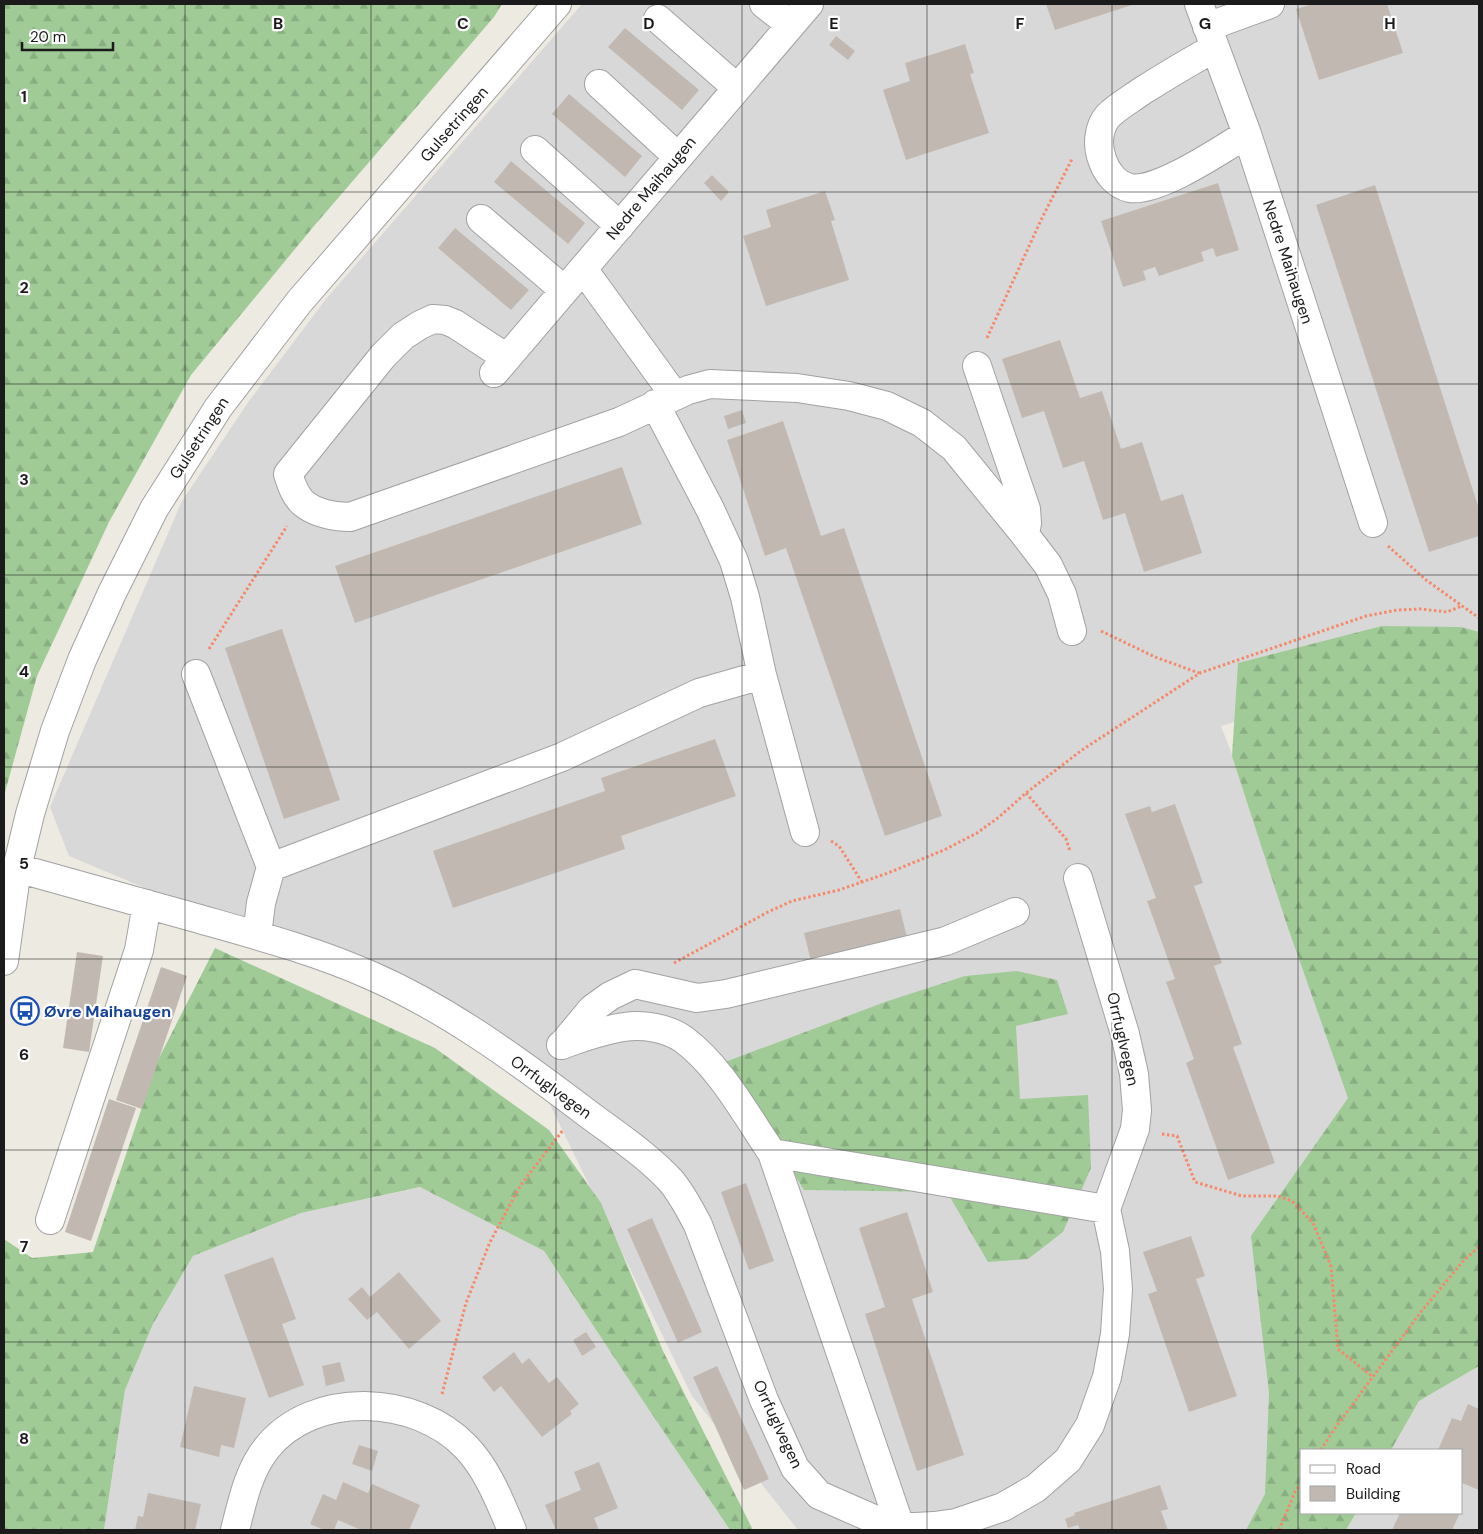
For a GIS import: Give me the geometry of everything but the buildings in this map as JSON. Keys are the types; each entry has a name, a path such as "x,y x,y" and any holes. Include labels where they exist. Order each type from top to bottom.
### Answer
{"street":[{"name":"Gulsetringen","path":"4,961 17,868 30,814 55,731 82,660 112,593 154,509 218,408 299,302 558,4"},
{"path":"764,4 791,25"},
{"name":"Nedre Maihaugen","path":"302,502 294,490 288,474 383,356 403,336 420,324 433,319 444,320 455,324 500,366 809,4"},
{"path":"1247,134 1190,168 1158,183 1142,188 1130,188 1112,177 1104,166 1100,152 1099,138 1101,128 1108,117 1119,107 1185,64 1207,26 1270,4"},
{"path":"658,19 737,88"},
{"name":"Nedre Maihaugen","path":"1207,26 1247,134 1373,523"},
{"path":"599,84 678,157"},
{"path":"536,150 620,226"},
{"path":"481,219 564,290"},
{"path":"582,269 665,400 710,510 734,561 746,597 762,675 805,832"},
{"path":"977,366 1026,508 1028,523 1026,535"},
{"path":"302,502 318,511 338,517 350,517 618,422 688,390 710,384 797,388 849,396 888,406 922,424 954,448 1026,535 1052,573 1062,594 1072,631"},
{"path":"17,868 257,935 261,903 271,867 196,674"},
{"path":"271,867 562,757 699,693 762,675"},
{"name":"Orrfuglvegen","path":"257,935 322,956 373,976 434,1009 483,1038 535,1074 651,1162 672,1183 687,1204 698,1225 764,1400 795,1468 819,1495 876,1520 900,1526 916,1527 956,1523 1002,1507 1036,1488 1068,1460 1090,1426 1107,1377 1115,1334 1117,1280 1115,1251 1106,1210 1135,1129 1137,1110 1134,1074 1125,1034 1078,878"},
{"path":"50,1220 139,950 147,904"},
{"path":"535,1074 592,1009 610,996 635,984 696,998 726,994 946,941 1016,912"},
{"path":"562,1045 598,1032 626,1026 665,1030 681,1038 702,1055 720,1078 772,1153 900,1526"},
{"path":"772,1153 1106,1210"},
{"path":"235,1530 243,1498 252,1474 266,1450 286,1430 319,1414 343,1408 377,1406 407,1411 435,1423 467,1448 483,1468 512,1530"}],"path":[{"path":"977,366 1003,302 1068,164 1080,145 1101,128"},
{"path":"196,674 201,663 302,502"},
{"path":"1373,523 1390,550 1426,580 1479,618"},
{"path":"635,984 776,908 792,901 839,890 862,882 944,850 976,833 999,817 1026,793 1082,750 1200,673 1366,616 1397,610 1421,609 1447,612 1462,606"},
{"path":"1072,631 1097,630 1155,657 1200,673"},
{"path":"1026,793 1066,839 1078,878"},
{"path":"805,832 825,836 839,846 862,882"},
{"path":"435,1423 466,1303 490,1242 520,1186 580,1108"},
{"path":"1135,1129 1177,1136 1195,1182 1242,1196 1278,1196 1292,1201 1313,1223 1332,1266 1338,1349 1373,1377"},
{"path":"1322,1449 1420,1313 1464,1260 1479,1247"},
{"path":"1279,1530 1300,1485"}],"shaded area":[{"path":"582,4 1479,4 1479,650 1221,726 1303,938 1367,1124 1266,1530 798,1530 692,1396 535,1074 483,1038 257,935 69,856 50,807 182,501 249,401 326,299"},
{"path":"421,1187 544,1251 730,1530 104,1530 125,1390 153,1324 193,1256 301,1213"},
{"path":"1479,1366 1479,1530 1346,1530 1355,1514 1463,1514 1463,1449 1392,1449 1419,1401"}],"green space":[{"path":"4,4 502,4 494,17 314,226 191,375 109,522 37,676 4,796"},
{"path":"1382,626 1461,627 1479,632 1479,1366 1419,1401 1392,1449 1300,1449 1300,1514 1355,1514 1346,1530 1246,1530 1265,1494 1269,1393 1251,1236 1348,1098 1287,925 1232,756 1238,663"},
{"path":"215,948 435,1048 549,1130 601,1203 663,1351 753,1530 730,1530 544,1251 420,1187 301,1213 193,1256 153,1324 125,1390 104,1530 4,1530 4,1239 32,1258 93,1252 158,1060"},
{"path":"1017,971 1057,980 1068,1014 1016,1026 1020,1099 1088,1095 1091,1168 1063,1232 1028,1259 988,1262 947,1192 804,1190 725,1062 885,1002 965,976"}],"place":[{"name":"Øvre Maihaugen","path":"25,1011"}]}
